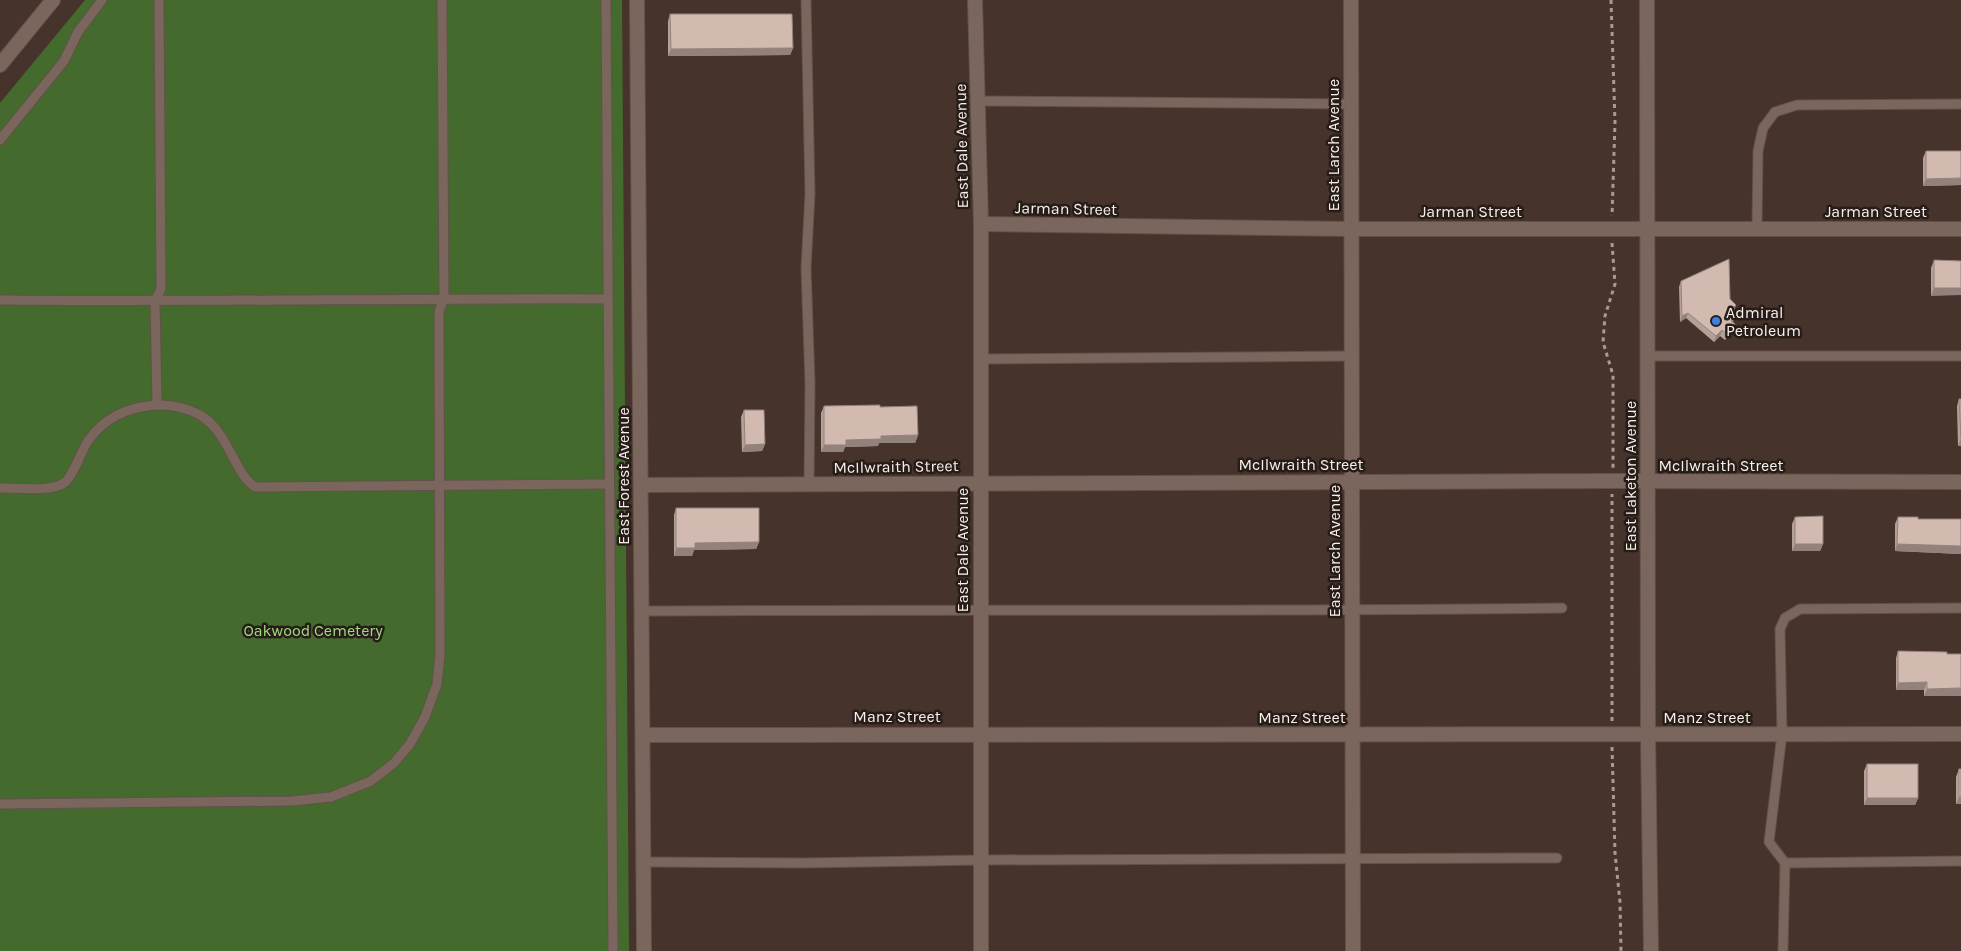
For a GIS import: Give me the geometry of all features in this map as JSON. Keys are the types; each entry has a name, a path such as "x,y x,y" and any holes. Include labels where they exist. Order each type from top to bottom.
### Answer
{"street":[{"path":"0,65 53,0"},
{"name":"East Forest Avenue","path":"637,0 644,951"},
{"name":"East Dale Avenue","path":"975,0 981,224 981,951"},
{"name":"East Larch Avenue","path":"1351,0 1353,951"},
{"name":"East Laketon Avenue","path":"1646,0 1648,734 1651,951"},
{"name":"Jarman Street","path":"981,224 1351,229 1961,229"},
{"name":"McIlwraith Street","path":"641,485 1961,482"},
{"name":"Manz Street","path":"643,735 980,733 1961,734"}],"lane":[{"path":"0,140 64,62 78,32 102,0"},
{"path":"157,404 155,301 161,289 159,0"},
{"path":"0,804 292,801 331,797 372,781 394,762 410,744 425,717 437,684 440,655 439,312 444,298 442,0"},
{"path":"606,0 613,951"},
{"path":"806,0 810,194 806,268 810,384 809,485"},
{"path":"977,101 1351,104"},
{"path":"1757,228 1758,151 1763,128 1775,112 1797,105 1961,104"},
{"path":"0,300 155,301 608,298"},
{"path":"980,359 1351,356"},
{"path":"1647,356 1961,356"},
{"path":"0,488 54,487 65,483 88,440 101,426 117,415 129,410 157,404 173,405 200,416 226,441 248,482 254,486 609,484"},
{"path":"642,611 1562,608"},
{"path":"1783,951 1785,863 1769,842 1782,734 1780,629 1785,618 1800,609 1961,608"},
{"path":"644,862 804,863 981,860 1557,858"},
{"path":"1785,863 1961,861"}],"green space":[{"name":"Oakwood Cemetery","path":"85,0 622,0 629,951 0,951 0,103"}],"building":[{"path":"670,14 792,14 793,48 671,49"},
{"path":"1926,151 1961,151 1961,178 1926,179"},
{"path":"1729,259 1730,299 1736,305 1731,311 1736,315 1731,321 1735,324 1727,334 1722,330 1716,336 1688,313 1682,316 1681,281"},
{"path":"1934,260 1961,261 1961,288 1934,288"},
{"path":"1959,399 1961,399 1961,438"},
{"path":"880,405 880,407 917,406 918,435 881,436 881,439 846,440 846,445 824,445 824,406"},
{"path":"744,410 764,410 765,444 745,445"},
{"path":"676,508 759,508 759,542 695,543 695,548 676,548"},
{"path":"1823,516 1823,544 1795,544 1795,517"},
{"path":"1898,517 1961,519 1961,546 1897,544"},
{"path":"1898,651 1961,654 1961,688 1927,689 1927,682 1898,683"},
{"path":"1867,764 1918,764 1918,798 1867,798"},
{"path":"1959,769 1961,769 1961,797 1959,797"}],"place":[{"name":"Admiral Petroleum","path":"1716,321"}]}
